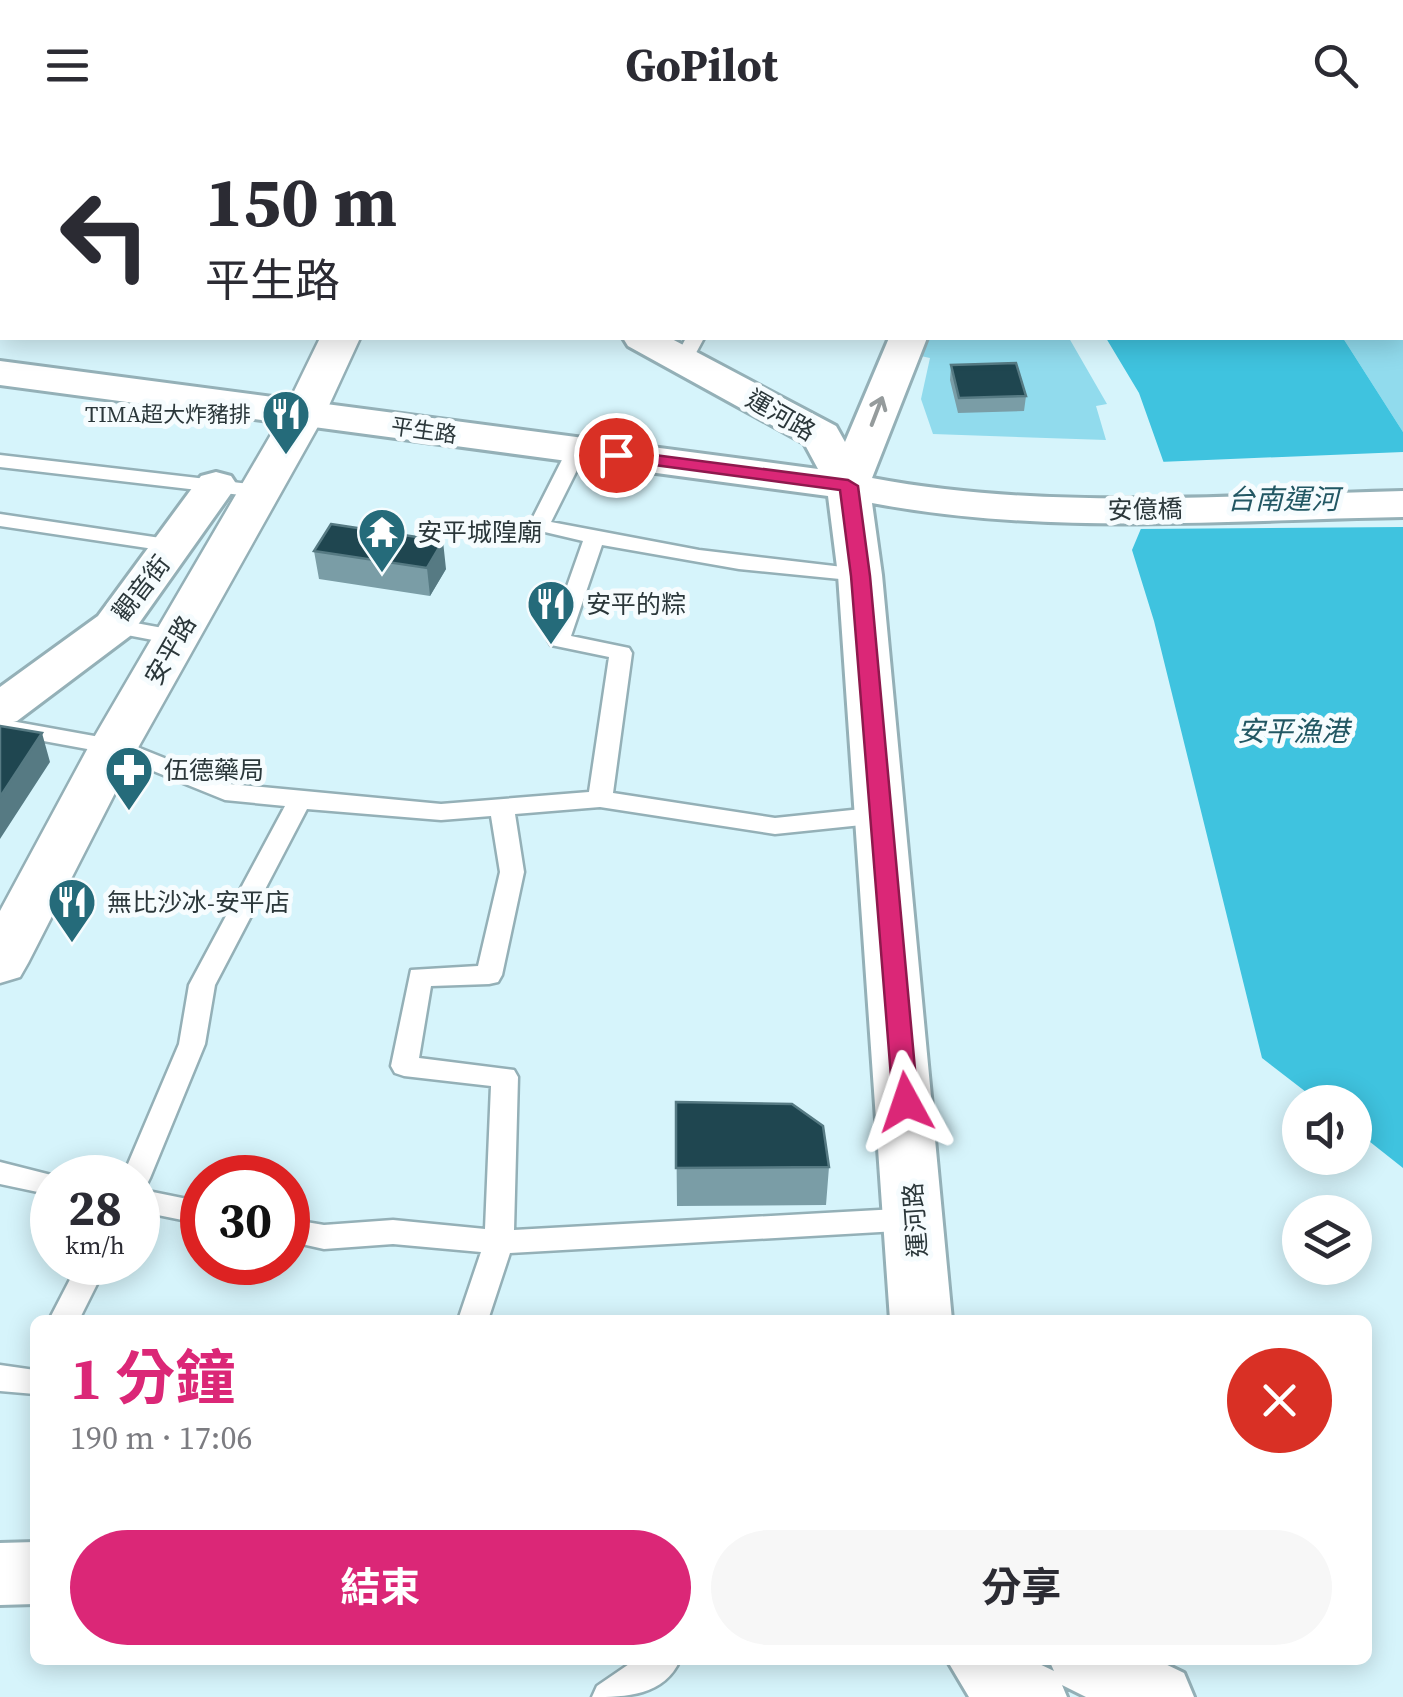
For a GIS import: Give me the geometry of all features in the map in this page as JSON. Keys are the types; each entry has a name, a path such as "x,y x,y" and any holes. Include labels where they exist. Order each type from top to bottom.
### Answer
{"street":[{"path":"0,371 30,340"},
{"name":"安平路","path":"0,963 114,746 179,638 237,488 304,414 339,340"},
{"name":"運河路","path":"651,340 689,349 821,434 848,486 881,815 921,1315"},
{"path":"848,486 907,340"},
{"name":"平生路","path":"0,371 848,486 948,495"},
{"name":"安億橋","path":"948,495 1403,483"},
{"name":"觀音街","path":"0,710 114,626 174,546 237,488"},
{"name":"安億橋","path":"948,495 1109,510 1403,504"},
{"path":"0,1574 30,1573"},
{"path":"986,1665 1000,1681 1032,1697"},
{"path":"1094,1665 1159,1697"}],"lane":[{"path":"577,450 539,525 594,539 766,568 860,576"},
{"path":"0,461 237,488"},
{"path":"0,520 174,546"},
{"path":"594,539 558,640 621,653 600,799"},
{"path":"114,626 179,638"},
{"path":"0,726 114,746 224,792 300,800 441,812 600,799 775,826 881,815"},
{"path":"146,1155 192,1044 202,984 300,800"},
{"path":"475,1315 499,1242 505,1078 404,1066 420,977 490,974 512,872 502,806"},
{"path":"0,1174 30,1180"},
{"path":"310,1235 324,1238 393,1232 499,1242 915,1219"},
{"path":"67,1315 82,1285"},
{"path":"0,1378 30,1380"},
{"path":"608,1697 656,1665"}],"shaded area":[{"path":"920,340 1070,340 1107,404 1096,406 1106,440 933,434 921,399 930,358 911,354"},
{"path":"1344,340 1403,340 1403,432"}],"water":[{"path":"1107,340 1344,340 1403,432 1403,1168 1372,1143 1372,1085 1297,1085 1262,1058 1154,621 1132,550 1166,469 1139,393"}],"pier":[{"path":"1403,452 1403,527 1135,529 1161,469 1159,462"}],"building":[{"path":"1016,363 1026,396 959,398 951,365"},
{"path":"331,524 443,541 427,568 314,551"},
{"path":"0,726 42,733 0,797"},
{"path":"676,1102 792,1104 823,1126 829,1167 676,1168"}],"place":[{"name":"TIMA超大炸豬排","path":"286,456"},
{"name":"安平城隍廟","path":"382,574"},
{"name":"安平的粽","path":"551,646"},
{"name":"伍德藥局","path":"129,812"},
{"name":"無比沙冰-安平店","path":"72,944"}],"route":[{"path":"616,455 848,486 860,576 906,1102"}],"water label":[{"name":"台南運河","path":"1283,499"},
{"name":"安平漁港","path":"1293,731"}]}
